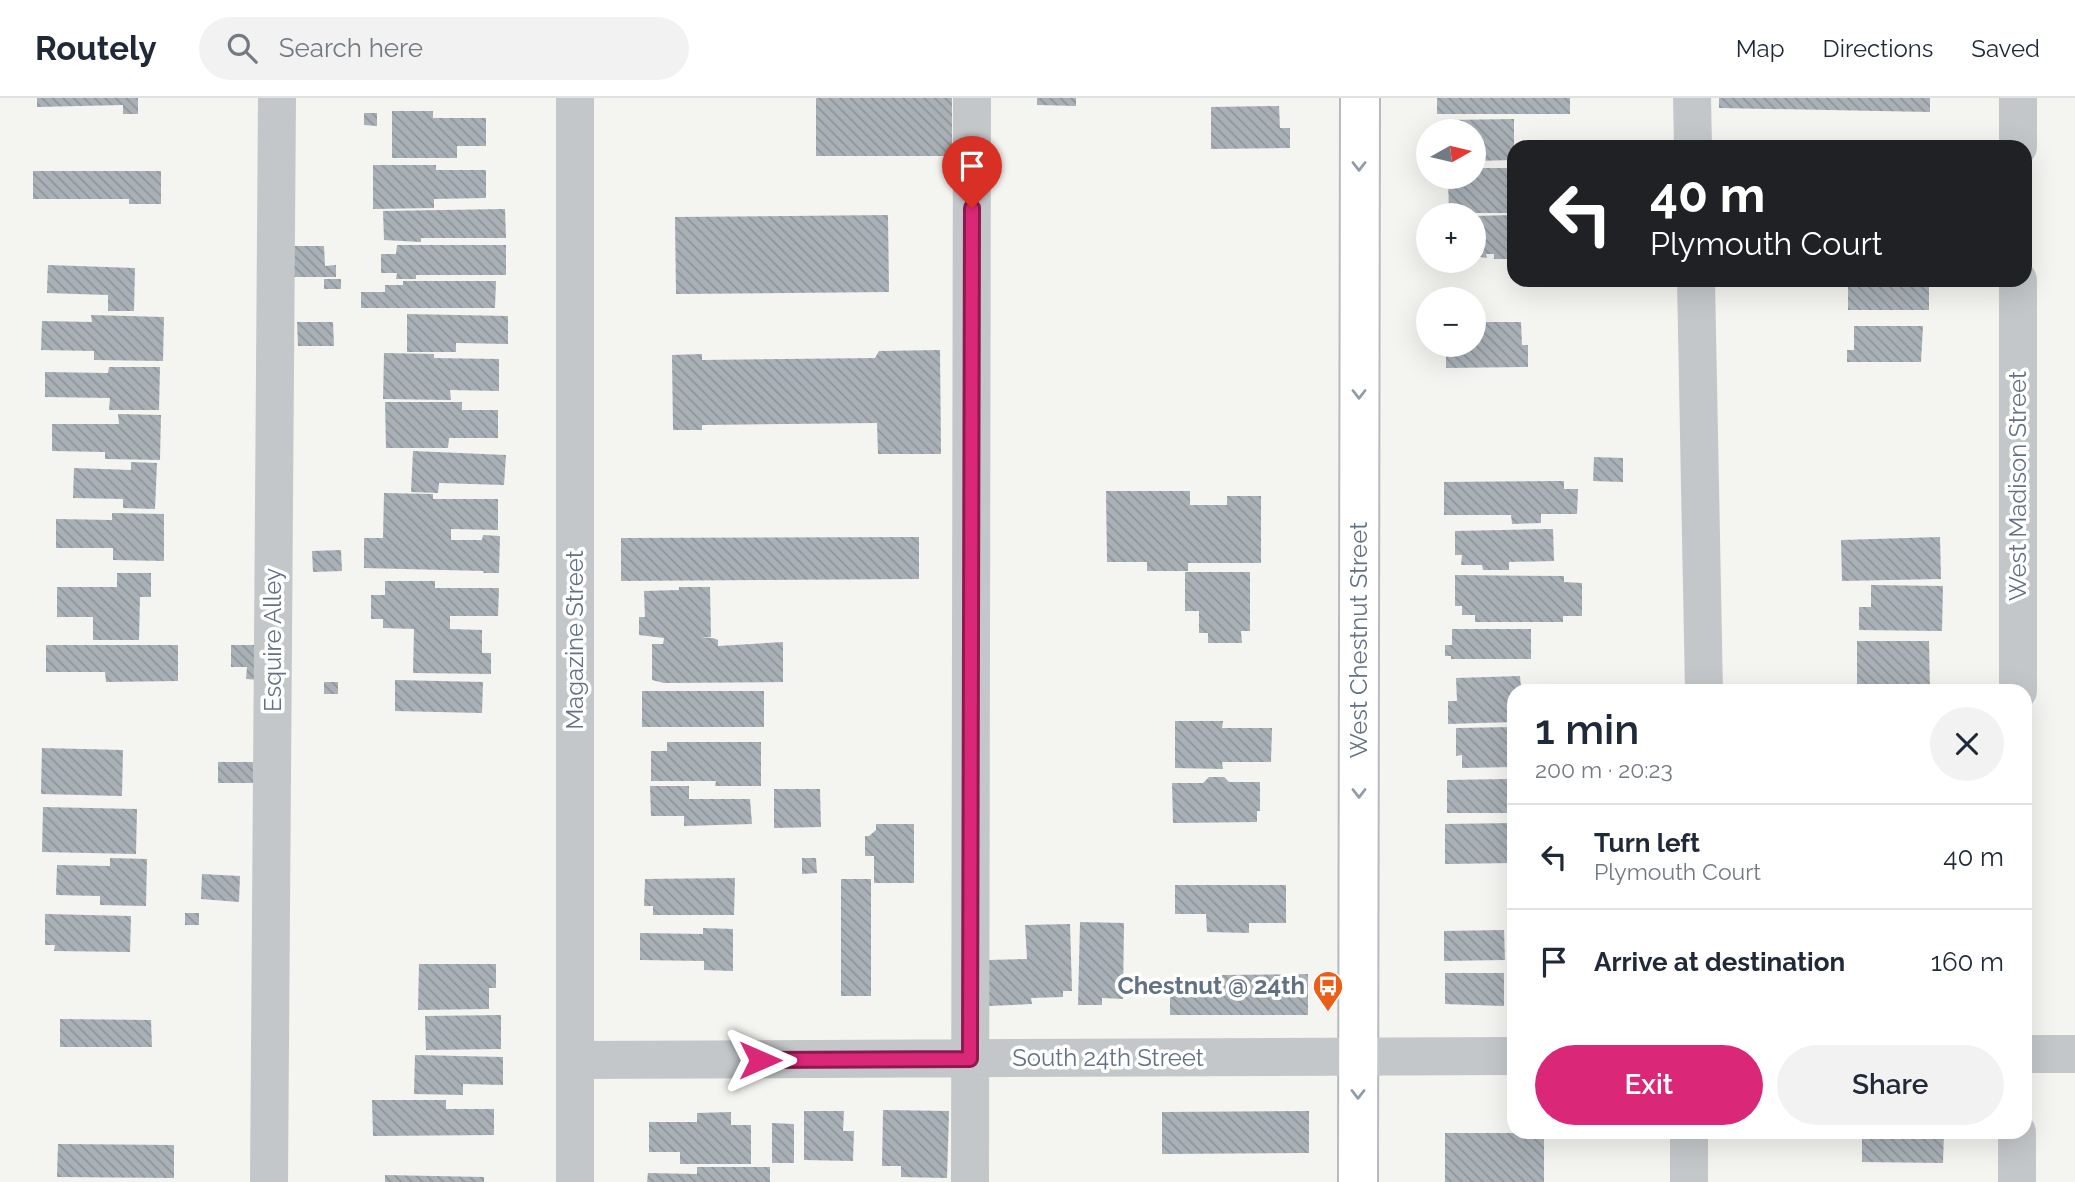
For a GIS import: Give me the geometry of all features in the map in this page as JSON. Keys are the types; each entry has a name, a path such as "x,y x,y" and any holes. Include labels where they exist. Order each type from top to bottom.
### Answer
{"main road":[{"name":"West Chestnut Street","path":"1358,1182 1360,98"}],"street":[{"name":"Esquire Alley","path":"269,1182 277,98"},
{"name":"Magazine Street","path":"575,98 575,1182"},
{"path":"970,1182 972,98"},
{"path":"1692,98 1693,140"},
{"path":"2018,98 2018,140"},
{"path":"1696,287 1704,684"},
{"name":"West Madison Street","path":"2018,287 2018,684"},
{"path":"2032,1054 2075,1054"},
{"name":"South 24th Street","path":"576,1060 1507,1056"},
{"path":"1689,1139 1689,1182"},
{"path":"2017,1139 2017,1182"}],"building":[{"path":"37,98 138,98 138,114 123,114 123,105 37,107"},
{"path":"816,98 952,98 952,156 816,156"},
{"path":"1037,98 1076,98 1076,106 1037,105"},
{"path":"1437,98 1570,98 1570,114 1437,114"},
{"path":"1719,98 1930,98 1930,112 1719,108"},
{"path":"1279,106 1280,128 1290,128 1290,148 1211,149 1211,107"},
{"path":"392,111 433,111 433,118 486,118 486,146 457,146 457,158 392,158"},
{"path":"364,113 377,113 377,126 364,125"},
{"path":"1486,119 1514,119 1514,140 1507,140 1507,160 1486,161"},
{"path":"373,165 436,165 436,170 486,170 486,198 434,199 434,208 373,209"},
{"path":"1486,168 1507,168 1507,213 1486,213 1486,203 1449,203 1448,189 1486,189"},
{"path":"33,171 161,171 161,204 129,204 129,199 33,199"},
{"path":"505,209 506,238 421,238 421,242 384,240 383,211"},
{"path":"888,215 889,292 676,294 675,217"},
{"path":"1507,215 1507,259 1494,259 1494,254 1486,254 1486,216"},
{"path":"397,245 506,245 506,275 416,275 416,279 396,279 397,273 381,273 381,254 396,254"},
{"path":"291,246 324,246 325,266 336,265 336,277 290,277"},
{"path":"48,265 135,268 134,311 108,311 108,295 47,293"},
{"path":"324,279 341,279 341,289 324,289"},
{"path":"403,281 496,281 495,308 361,308 361,292 385,292 385,285 403,285"},
{"path":"1848,287 1929,287 1929,310 1848,310"},
{"path":"407,314 508,316 508,344 456,343 456,352 407,352"},
{"path":"91,315 164,317 163,361 94,360 94,351 41,350 42,321 92,322"},
{"path":"297,322 333,322 334,346 298,346"},
{"path":"1486,322 1521,322 1522,345 1528,345 1528,367 1446,368 1446,357 1486,357"},
{"path":"1854,326 1923,326 1921,362 1847,362 1847,350 1854,350"},
{"path":"940,350 941,454 878,454 877,423 702,425 702,430 673,430 672,355 702,354 702,360 875,358 879,351"},
{"path":"384,353 434,354 434,358 499,359 499,391 450,390 451,400 383,399"},
{"path":"109,367 160,367 159,410 109,410 110,398 45,397 45,372 108,373"},
{"path":"385,402 462,402 462,410 498,410 498,438 449,438 448,448 386,448"},
{"path":"118,414 161,415 160,460 105,459 105,452 52,451 52,424 119,424"},
{"path":"413,451 506,455 504,485 439,483 438,493 411,492"},
{"path":"1594,457 1623,458 1623,482 1593,481"},
{"path":"131,462 157,463 155,509 123,508 123,499 73,498 74,468 131,470"},
{"path":"1564,481 1564,489 1578,489 1577,514 1541,514 1541,523 1512,524 1511,515 1444,515 1444,482"},
{"path":"1106,491 1190,491 1190,505 1227,505 1227,496 1261,496 1261,563 1188,563 1188,571 1147,571 1147,562 1107,562"},
{"path":"384,493 433,494 433,499 498,499 498,530 451,529 451,540 482,540 483,535 500,536 499,573 364,568 364,538 383,538"},
{"path":"112,513 164,514 164,561 113,560 113,548 56,548 56,519 112,520"},
{"path":"1553,529 1554,561 1509,562 1509,570 1483,570 1482,565 1461,565 1462,555 1455,555 1455,531"},
{"path":"919,537 919,579 621,581 621,538"},
{"path":"1940,537 1941,579 1842,581 1841,540"},
{"path":"341,550 342,571 313,572 312,551"},
{"path":"1185,572 1250,572 1250,631 1241,631 1242,643 1208,643 1208,633 1199,633 1199,611 1185,611"},
{"path":"117,573 151,573 151,597 140,597 139,640 93,640 93,617 57,617 57,587 117,587"},
{"path":"1455,575 1564,576 1564,582 1582,583 1582,616 1563,616 1563,622 1475,622 1475,615 1462,615 1462,606 1455,606"},
{"path":"385,581 435,581 435,588 499,588 498,616 450,616 450,629 482,630 482,653 491,653 491,674 413,673 414,629 383,628 383,619 371,619 371,595 385,595"},
{"path":"1871,585 1943,586 1942,631 1859,630 1859,607 1871,607"},
{"path":"679,587 710,587 711,637 701,638 718,640 718,646 783,642 783,682 664,683 652,680 652,644 663,644 664,638 639,635 639,617 645,617 644,591 679,590"},
{"path":"1452,629 1531,629 1531,659 1451,659 1451,656 1445,656 1445,645 1452,645"},
{"path":"1857,641 1929,641 1930,684 1857,684"},
{"path":"46,645 178,645 178,681 106,682 105,672 46,672"},
{"path":"231,645 261,645 261,680 246,679 247,667 231,667"},
{"path":"1520,676 1521,684 1507,684 1507,722 1448,724 1448,701 1457,701 1456,678"},
{"path":"395,680 483,682 482,713 395,711"},
{"path":"324,682 338,682 338,694 324,694"},
{"path":"642,691 764,691 764,727 642,727"},
{"path":"1175,721 1223,721 1222,728 1272,728 1271,762 1222,762 1223,769 1175,768"},
{"path":"1507,727 1507,767 1462,768 1462,755 1456,756 1456,728"},
{"path":"667,742 761,742 761,786 715,786 716,781 651,781 651,751 667,751"},
{"path":"42,748 123,750 122,796 41,794"},
{"path":"218,762 253,762 253,783 218,783"},
{"path":"1209,777 1224,777 1229,782 1260,782 1260,811 1257,811 1257,822 1173,823 1172,783 1203,783"},
{"path":"1507,779 1507,813 1447,813 1447,780"},
{"path":"650,786 689,786 689,799 750,799 752,824 684,826 684,816 651,816"},
{"path":"774,789 820,789 821,827 774,828"},
{"path":"43,807 137,809 136,854 42,852"},
{"path":"1507,823 1507,863 1445,864 1445,824"},
{"path":"876,824 914,824 914,883 874,883 874,856 865,856 865,836 876,830"},
{"path":"110,858 147,859 146,906 100,905 100,896 56,895 57,865 110,866"},
{"path":"802,858 816,858 817,873 802,874"},
{"path":"202,874 240,876 239,902 201,899"},
{"path":"735,878 734,915 653,915 653,906 644,906 645,879"},
{"path":"841,879 871,879 871,996 841,996"},
{"path":"1175,885 1286,885 1286,923 1249,923 1249,933 1207,932 1206,914 1175,914"},
{"path":"185,913 199,913 199,925 185,925"},
{"path":"45,914 131,916 130,952 54,951 55,945 45,945"},
{"path":"1080,922 1124,923 1123,999 1102,998 1102,1005 1078,1005"},
{"path":"1070,924 1072,991 1063,991 1063,997 1031,998 1032,1004 989,1006 988,960 1027,959 1025,925"},
{"path":"703,928 733,929 733,971 704,970 704,961 640,960 640,933 703,934"},
{"path":"1504,930 1505,960 1444,961 1444,931"},
{"path":"419,964 496,964 496,988 489,988 489,1009 418,1010"},
{"path":"1445,973 1504,973 1504,1006 1445,1004"},
{"path":"1308,974 1308,1015 1170,1015 1170,984 1222,984 1222,975"},
{"path":"501,1015 501,1049 426,1050 425,1016"},
{"path":"60,1019 151,1020 152,1047 60,1047"},
{"path":"415,1055 503,1057 503,1085 463,1084 463,1095 414,1094"},
{"path":"372,1100 446,1100 446,1109 494,1109 494,1135 373,1136"},
{"path":"883,1110 949,1111 947,1178 901,1177 901,1166 882,1166"},
{"path":"804,1111 844,1111 843,1131 854,1131 853,1161 804,1160"},
{"path":"1309,1111 1309,1153 1162,1154 1162,1112"},
{"path":"731,1112 731,1125 751,1125 751,1164 680,1164 680,1152 649,1152 649,1122 697,1122 697,1113"},
{"path":"772,1123 794,1124 794,1163 772,1163"},
{"path":"1445,1133 1507,1133 1507,1139 1544,1139 1544,1182 1445,1182"},
{"path":"1862,1139 1944,1139 1943,1163 1862,1162"},
{"path":"58,1144 174,1145 174,1178 57,1177"},
{"path":"697,1167 770,1167 770,1182 647,1182 648,1173 697,1174"},
{"path":"385,1175 484,1177 484,1182 385,1182"}],"place":[{"name":"Chestnut @ 24th","path":"1328,1013"}],"route":[{"path":"760,1060 970,1059 972,208"}]}
